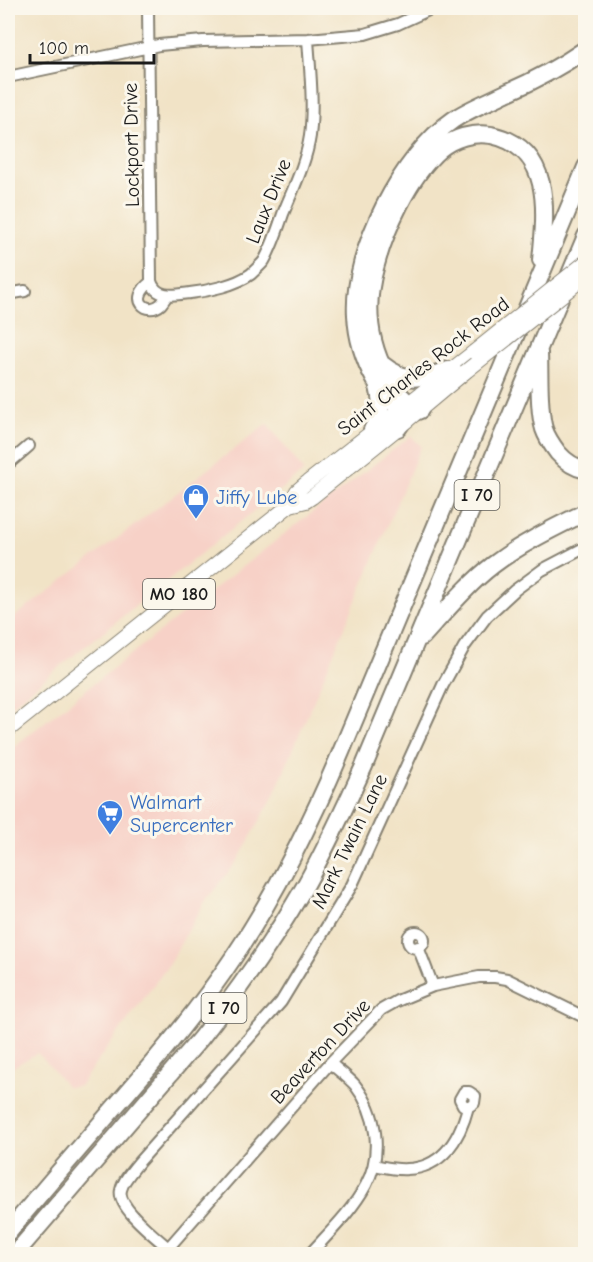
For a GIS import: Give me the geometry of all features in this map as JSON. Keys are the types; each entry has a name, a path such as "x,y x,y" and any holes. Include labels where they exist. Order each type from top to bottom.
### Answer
{"highway":[{"path":"372,430 379,418 382,405 377,383 368,367 359,340 355,313 356,296 369,242 391,194 405,170 420,151 453,120 549,72 585,49"},
{"path":"408,409 381,363 372,337 368,308 371,284 381,249 396,211 418,176 440,149 451,142 474,135 486,135 500,137 518,148 532,162 538,174 545,201 540,276"},
{"name":"I 70","path":"8,1232 178,1032 232,959 280,882 320,802 585,167"},
{"name":"I 70","path":"15,1254 200,1039 274,937 309,878 345,808 585,236"},
{"path":"539,347 541,415 544,430 551,444 564,459 585,470"},
{"path":"381,363 392,372 407,378 457,371"},
{"path":"377,383 408,409"},
{"path":"398,428 408,409"},
{"path":"415,644 492,566 516,549 585,512"}],"main road":[{"name":"Saint Charles Rock Road","path":"457,371 474,352 585,262"},
{"name":"Saint Charles Rock Road","path":"290,505 297,491 372,430 408,409 585,276"},
{"name":"Saint Charles Rock Road","path":"8,730 290,505 312,497 398,428"}],"street":[{"name":"Lockport Drive","path":"148,8 158,290"},
{"path":"8,77 148,46 203,41 308,39 365,34 398,24 433,8"},
{"name":"Laux Drive","path":"158,290 192,293 232,283 249,275 263,262 304,159 310,136 308,39"},
{"path":"8,294 25,291"},
{"path":"8,464 29,446"},
{"name":"Mark Twain Lane","path":"169,1252 131,1214 122,1200 121,1188 139,1162 281,1002 352,885 443,685 464,647 487,616 516,590 542,570 585,547"},
{"path":"418,947 434,986"},
{"name":"Beaverton Drive","path":"169,1252 330,1063 381,1010 397,1000 434,986 479,977 495,977 507,979 585,1018"},
{"path":"313,1253 351,1208 366,1186 374,1165 375,1137 370,1109 353,1083 330,1063"},
{"path":"374,1165 405,1170 436,1160 454,1142 468,1107"}],"shaded area":[{"path":"267,424 304,471 8,708 8,622"},
{"path":"411,436 421,446 273,797 238,860 204,903 167,967 79,1086 67,1087 37,1053 8,1070 8,751"}],"place":[{"name":"Jiffy Lube","path":"196,520"},
{"name":"Walmart Supercenter","path":"110,836"}]}
